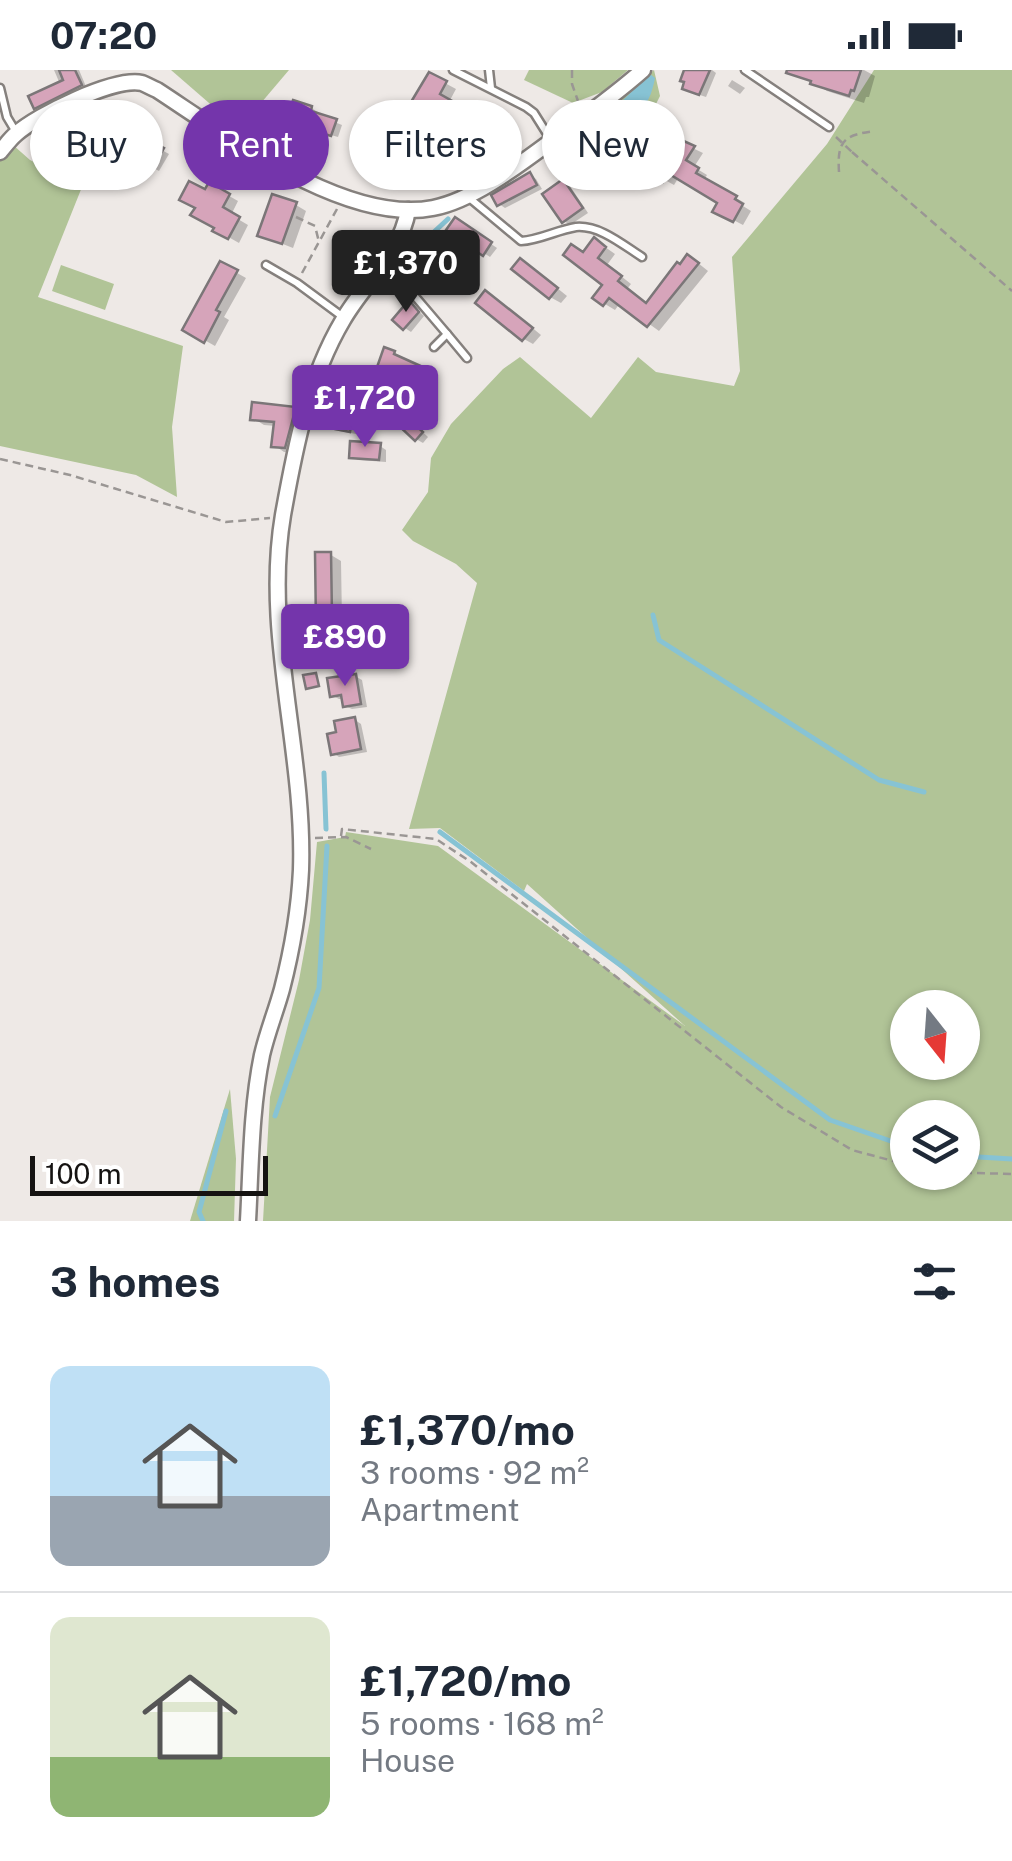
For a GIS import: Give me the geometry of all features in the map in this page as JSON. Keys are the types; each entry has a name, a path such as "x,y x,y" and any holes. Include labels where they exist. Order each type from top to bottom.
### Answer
{"street":[{"path":"605,100 643,70"},
{"path":"0,152 17,133 55,110 88,94 142,83 266,159 343,198 408,210 435,208 466,196 504,176 542,148"},
{"path":"248,1221 253,1116 262,1054 297,925 301,871 298,795 278,605 277,569 283,517 318,370 344,318 401,236 408,210"}],"lane":[{"path":"453,70 534,113 542,126"},
{"path":"490,70 491,90"},
{"path":"745,70 831,131"},
{"path":"0,88 6,117 17,133"},
{"path":"466,196 520,246 584,227 596,230 642,258"},
{"path":"384,264 467,358"},
{"path":"266,265 344,318"},
{"path":"434,348 447,334"}],"path":[{"path":"572,70 578,100"},
{"path":"831,131 1012,291"},
{"path":"839,172 838,151 842,143 857,133 875,131"},
{"path":"297,283 343,198"},
{"path":"296,217 315,226 319,243"},
{"path":"0,459 70,475 226,522 283,517"},
{"path":"341,836 342,829 436,838 781,1107 852,1150 890,1160"},
{"path":"313,838 346,836 370,849"},
{"path":"980,1173 1012,1174"}],"green space":[{"path":"171,70 289,70 264,100 206,100"},
{"path":"529,70 628,70 602,92 581,100 567,100 524,80"},
{"path":"654,70 658,100 618,100"},
{"path":"874,70 1012,70 1012,1221 263,1221 270,1097 299,980 310,920 317,842 345,837 346,832 438,846 685,1026 527,884 524,891 440,828 409,829 477,583 456,564 413,541 402,530 428,492 431,458 451,424 503,369 520,357 591,418 638,357 656,372 734,386 740,371 732,257 827,144"},
{"path":"0,139 30,160 30,190 81,190 38,297 183,346 172,427 177,497 136,475 0,446"},
{"path":"61,265 114,284 105,310 52,291"},
{"path":"230,1089 236,1159 234,1221 190,1221"}],"water":[{"path":"650,74 655,78 648,100 623,100"}],"building":[{"path":"59,70 75,70 82,85 52,100 30,100 28,96 63,80"},
{"path":"684,70 710,70 699,95 682,89"},
{"path":"861,70 849,96 810,84 811,81 786,73"},
{"path":"429,72 447,81 440,94 450,100 412,100"},
{"path":"329,117 337,119 329,135"},
{"path":"685,142 695,146 686,160 699,168 696,173 737,196 735,199 743,204 733,222 712,212 717,203 685,184"},
{"path":"530,172 537,185 497,206 491,195 499,190 522,190 522,177"},
{"path":"184,190 223,190 230,194 223,207 240,217 228,239 190,215 195,208 179,200"},
{"path":"548,190 571,190 583,208 562,223 542,194"},
{"path":"272,194 297,202 282,244 257,236"},
{"path":"455,217 492,242 483,256 446,230"},
{"path":"594,237 606,247 598,258 622,276 618,281 646,303 687,254 699,263 647,327 609,298 603,306 592,298 602,285 563,255 571,244 583,252"},
{"path":"520,258 558,288 549,299 511,269"},
{"path":"220,261 238,270 216,310 220,312 204,343 182,330"},
{"path":"485,290 533,328 522,341 475,303"},
{"path":"409,300 419,312 403,330 392,320"},
{"path":"384,347 425,368 412,397 400,391 405,380 376,370"},
{"path":"331,394 356,398 350,432 325,427"},
{"path":"252,402 296,407 285,448 271,447 274,422 250,420"},
{"path":"407,417 423,432 415,441 399,426"},
{"path":"350,441 381,443 379,460 349,458"},
{"path":"315,552 331,552 332,616 337,616 335,647 319,647"},
{"path":"316,673 319,686 306,689 303,675"},
{"path":"356,674 361,704 343,707 341,695 330,697 327,678"},
{"path":"355,717 361,749 331,755 327,734 336,732 334,721"}],"waterway":[{"path":"408,256 448,219"},
{"path":"653,615 659,640 879,780 924,792"},
{"path":"324,773 326,829"},
{"path":"440,832 830,1120 890,1141"},
{"path":"275,1116 319,988 327,846"},
{"path":"203,1221 199,1212 226,1111"},
{"path":"980,1157 1012,1159"}]}
